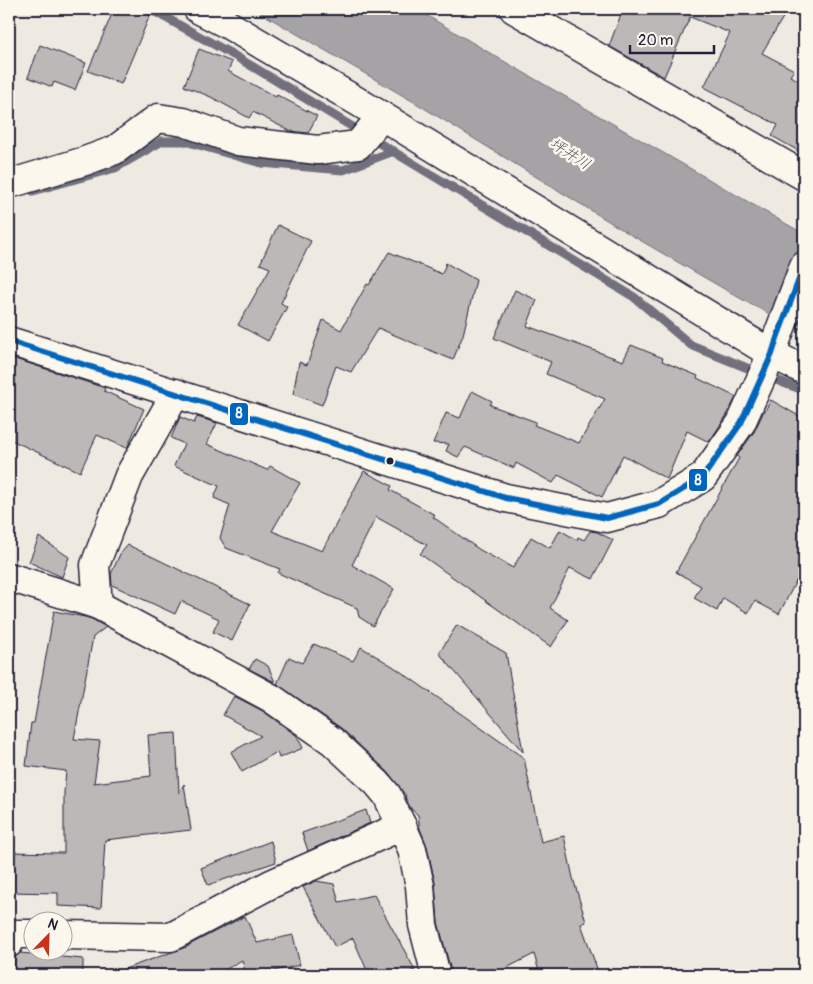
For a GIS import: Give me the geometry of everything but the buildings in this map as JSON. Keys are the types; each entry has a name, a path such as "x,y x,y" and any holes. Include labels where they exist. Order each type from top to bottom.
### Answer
{"street":[{"path":"198,9 227,24 775,346 804,370"},
{"path":"514,9 804,176"},
{"path":"9,184 115,150 158,118 184,122 238,141 318,150 358,145 382,116"},
{"path":"9,341 506,498 607,518 659,504 703,477 741,423 775,346 804,266"},
{"path":"98,605 95,565 129,476 176,393"},
{"path":"9,577 98,605 270,698 332,741 377,783 387,796 402,826 415,861 420,886 423,926 436,975"},
{"path":"72,935 171,937 271,884 402,826"},
{"path":"9,943 10,934 22,934"}],"water":[{"name":"坪井川","path":"254,9 416,9 804,234 804,331 750,304 631,235 419,105"}],"waterway":[{"path":"150,9 235,56 634,297 691,345 804,390"},
{"path":"33,191 115,168 162,141 185,141 261,163 343,170 394,151"}],"transit line":[{"name":"8","path":"9,341 506,498 607,518 659,504 703,477 741,423 772,354 804,266"}]}
